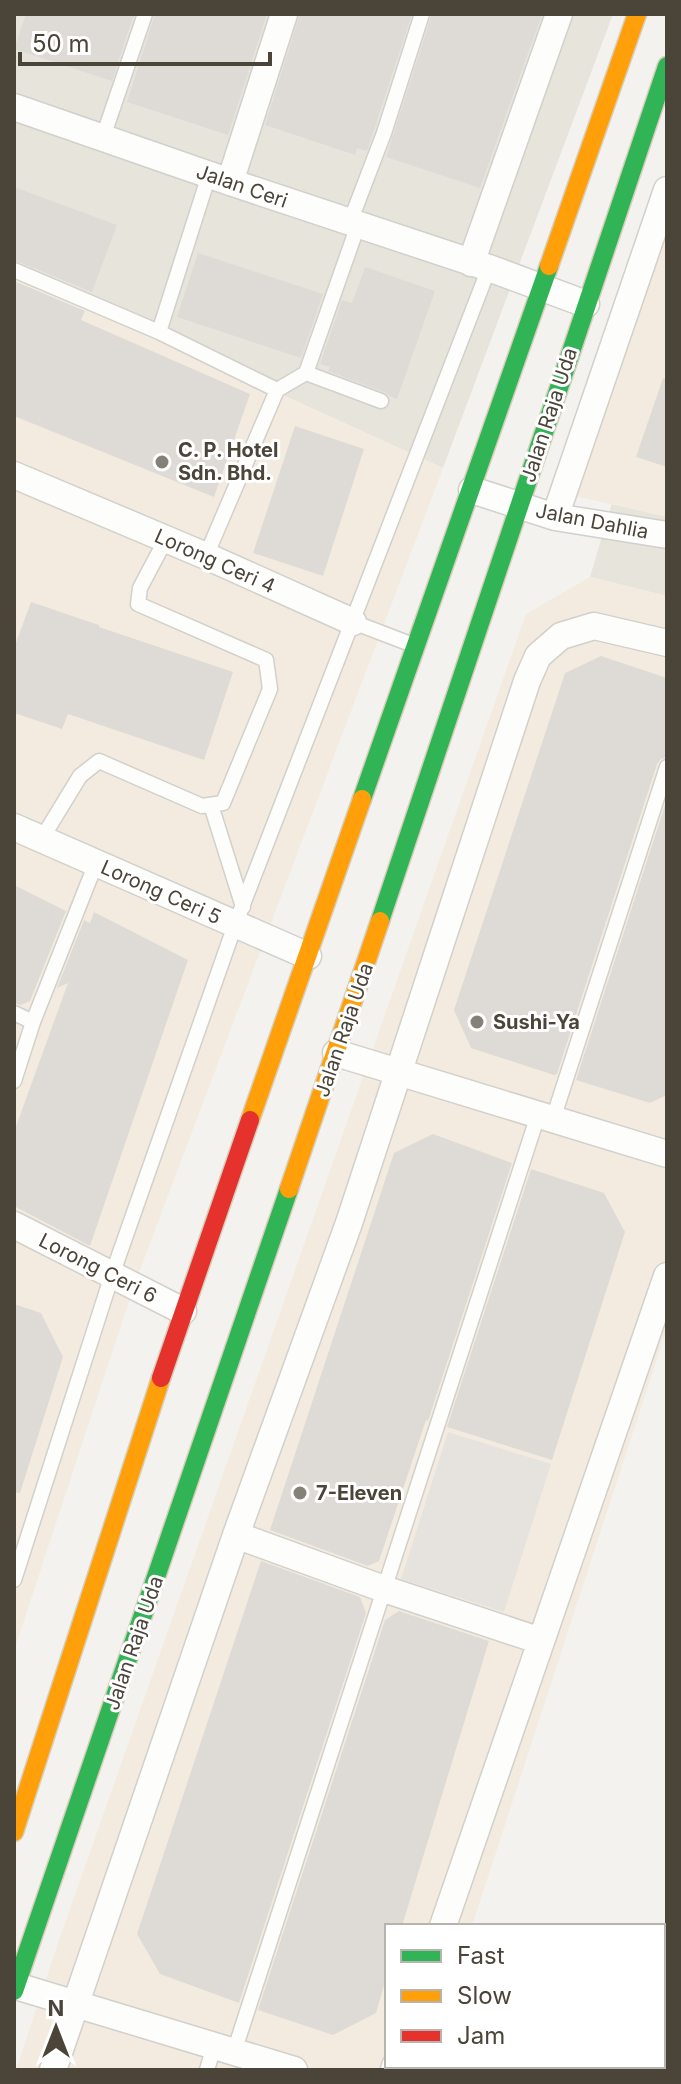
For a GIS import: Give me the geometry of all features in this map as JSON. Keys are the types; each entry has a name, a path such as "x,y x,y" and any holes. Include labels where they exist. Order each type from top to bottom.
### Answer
{"main road":[{"path":"14,1832 183,1311 637,14"},
{"name":"Jalan Raja Uda","path":"15,1988 336,1053 667,66"}],"street":[{"path":"219,179 284,14"},
{"path":"480,266 559,14"},
{"name":"Jalan Ceri","path":"14,107 586,304"},
{"path":"555,517 667,190"},
{"name":"Lorong Ceri 4","path":"14,475 353,622"},
{"name":"Jalan Dahlia","path":"472,490 555,517 667,535"},
{"path":"53,2070 236,1535 349,1223 527,681 538,656 561,636 594,626 667,643"},
{"name":"Lorong Ceri 5","path":"14,827 96,863 239,916 308,956"},
{"path":"336,1053 667,1154"},
{"name":"Lorong Ceri 6","path":"14,1225 183,1311"},
{"path":"444,1924 667,1276"},
{"path":"236,1535 384,1589 541,1641"},
{"path":"15,1988 75,2003 218,2056 294,2070"}],"lane":[{"path":"103,137 145,14"},
{"path":"206,556 277,390 306,373 422,14"},
{"path":"159,332 219,179"},
{"path":"14,1580 112,1275 239,916 353,622 480,266"},
{"path":"14,270 159,332 277,390"},
{"path":"306,373 381,401"},
{"path":"41,840 80,776 99,761 202,806 223,803 270,689 266,660 138,604 140,588 166,539"},
{"name":"Lorong Ceri 4","path":"353,622 417,646"},
{"path":"218,2056 384,1589 667,767"},
{"path":"211,805 239,916"},
{"path":"14,1081 33,1022 96,863"},
{"path":"14,1013 33,1022"}],"shaded area":[{"path":"14,14 613,14 443,468 14,273"},
{"path":"667,182 667,517 566,494"},
{"path":"14,273 443,468 135,1283 14,1651"},
{"path":"667,316 667,596 590,577"},
{"path":"590,577 667,596 667,1328 473,1924 385,1924 385,2068 425,2068 16,2070 59,1940 526,614"},
{"path":"448,1432 551,1464 504,1612 401,1579"}],"building":[{"path":"26,14 134,14 112,81 14,49"},
{"path":"155,14 267,14 228,135 127,102"},
{"path":"300,14 412,14 367,151 357,148 355,155 265,125"},
{"path":"432,14 542,14 480,188 386,157"},
{"path":"14,187 117,225 92,292 14,260"},
{"path":"198,253 323,294 301,358 177,317"},
{"path":"365,267 435,291 397,399 328,371 330,367 320,364 342,300 352,303"},
{"path":"14,281 85,311 81,320 250,394 214,497 14,416"},
{"path":"663,378 667,379 667,467 636,457"},
{"path":"295,426 364,449 323,576 253,553"},
{"path":"31,602 233,672 204,760 68,714 62,729 14,713 14,648"},
{"path":"601,656 667,678 667,757 657,764 557,1074 554,1075 471,1048 454,1010 565,673"},
{"path":"667,799 667,1095 650,1103 576,1080"},
{"path":"14,885 66,911 30,1001 21,1005 14,1003"},
{"path":"94,912 188,960 90,1246 14,1206 14,1132 68,983 57,988 84,920 90,923"},
{"path":"433,1134 512,1163 379,1561 368,1566 270,1530 394,1153"},
{"path":"531,1169 604,1193 625,1232 552,1460 447,1427"},
{"path":"14,1304 41,1313 63,1357 20,1493 14,1492"},
{"path":"261,1561 360,1597 366,1613 239,2003 160,1974 137,1934"},
{"path":"399,1611 489,1641 403,1924 385,1924 385,1982 376,2013 333,2035 258,2010 385,1620"}],"traffic: fast":[{"path":"380,921 667,66"},
{"path":"362,799 549,266"},
{"path":"14,1991 289,1189"}],"traffic: slow":[{"path":"549,266 637,14"},
{"path":"250,1120 362,799"},
{"path":"289,1189 380,921"},
{"path":"14,1832 161,1378"}],"traffic: jam":[{"path":"161,1378 250,1120"}],"place":[{"name":"C. P. Hotel Sdn. Bhd.","path":"162,462"},
{"name":"Sushi-Ya","path":"477,1022"},
{"name":"7-Eleven","path":"300,1493"}]}
